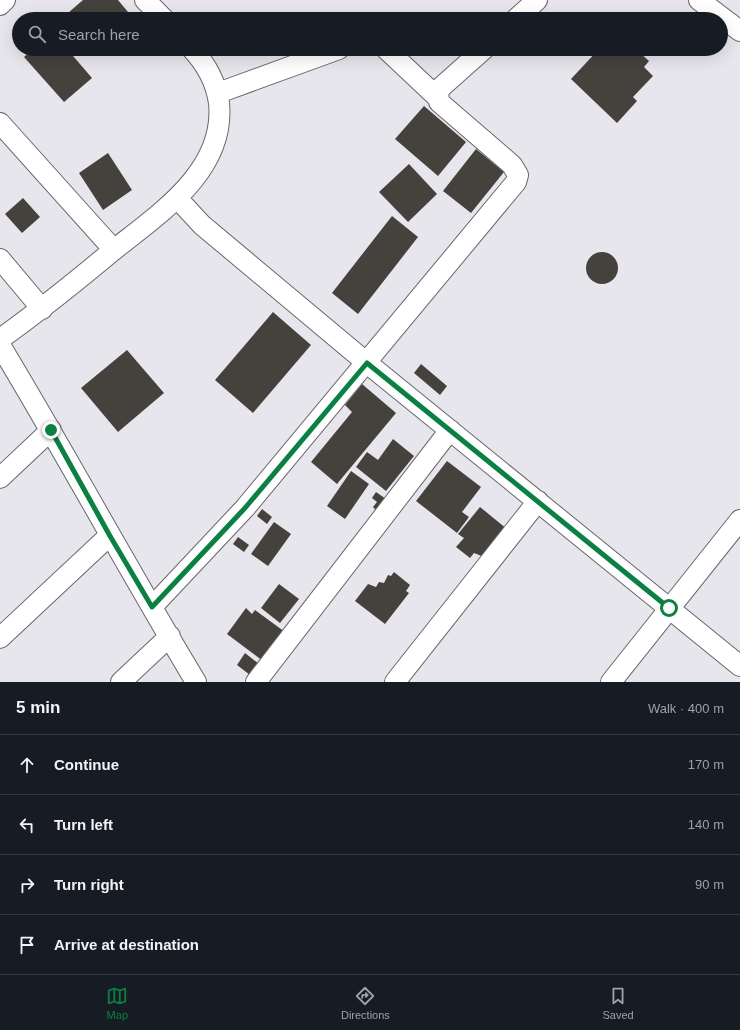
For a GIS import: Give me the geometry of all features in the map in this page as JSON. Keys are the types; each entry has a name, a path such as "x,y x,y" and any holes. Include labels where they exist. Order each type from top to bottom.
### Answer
{"street":[{"path":"0,5 5,0"},
{"path":"145,0 157,12"},
{"path":"523,12 536,0"},
{"path":"699,0 715,12"},
{"path":"728,21 740,30"},
{"path":"0,339 42,309 177,198 204,165 217,138 220,117 218,93 210,72 197,56"},
{"path":"218,93 320,56"},
{"path":"152,607 245,508 516,182 518,175 512,165 439,102 437,97 393,56"},
{"path":"437,97 438,90 476,56"},
{"path":"0,123 114,250"},
{"path":"177,198 202,225 367,363 740,666"},
{"path":"0,259 42,309"},
{"path":"0,345 51,430 110,536 196,682"},
{"path":"0,478 51,430"},
{"path":"256,682 450,430"},
{"path":"395,682 538,502"},
{"path":"611,682 740,520"},
{"path":"0,638 110,536"},
{"path":"121,682 170,636"}],"building":[{"path":"83,0 118,0 128,12 69,12"},
{"path":"73,56 92,78 64,102 24,57"},
{"path":"592,56 643,56 649,61 644,67 653,76 633,97 637,101 617,123 571,79"},
{"path":"424,106 466,142 438,176 395,139"},
{"path":"476,149 504,172 471,213 443,191"},
{"path":"108,153 132,190 103,210 79,173"},
{"path":"409,164 437,194 408,222 379,192"},
{"path":"23,198 40,217 22,233 5,214"},
{"path":"392,216 418,237 358,314 332,293"},
{"path":"599,252 605,252 615,259 618,268 617,274 611,281 605,284 599,284 589,277 586,271 586,265 593,255"},
{"path":"273,312 311,345 253,413 215,380"},
{"path":"127,350 164,393 118,432 81,388"},
{"path":"421,364 447,386 440,395 414,373"},
{"path":"362,384 396,413 337,484 311,462 352,412 345,405"},
{"path":"393,439 414,456 386,491 356,467 367,452 378,460"},
{"path":"447,461 481,487 462,512 469,517 457,533 416,501"},
{"path":"351,471 369,484 345,519 327,506"},
{"path":"376,492 386,499 377,511 373,507 377,502 372,498"},
{"path":"480,507 507,529 484,557 474,553 470,558 456,547 464,538 458,534"},
{"path":"262,509 272,517 267,524 257,516"},
{"path":"274,522 291,534 268,566 251,554"},
{"path":"238,537 249,545 244,552 233,544"},
{"path":"394,572 410,585 406,591 409,593 385,624 355,601 368,584 376,587 379,582 384,583 388,575 391,576"},
{"path":"279,584 299,599 280,623 261,608"},
{"path":"246,608 252,614 255,610 285,632 263,661 227,634"},
{"path":"245,653 259,664 250,675 237,665"}],"route":[{"path":"51,430 110,536 152,607 245,508 367,363 669,608"}]}
